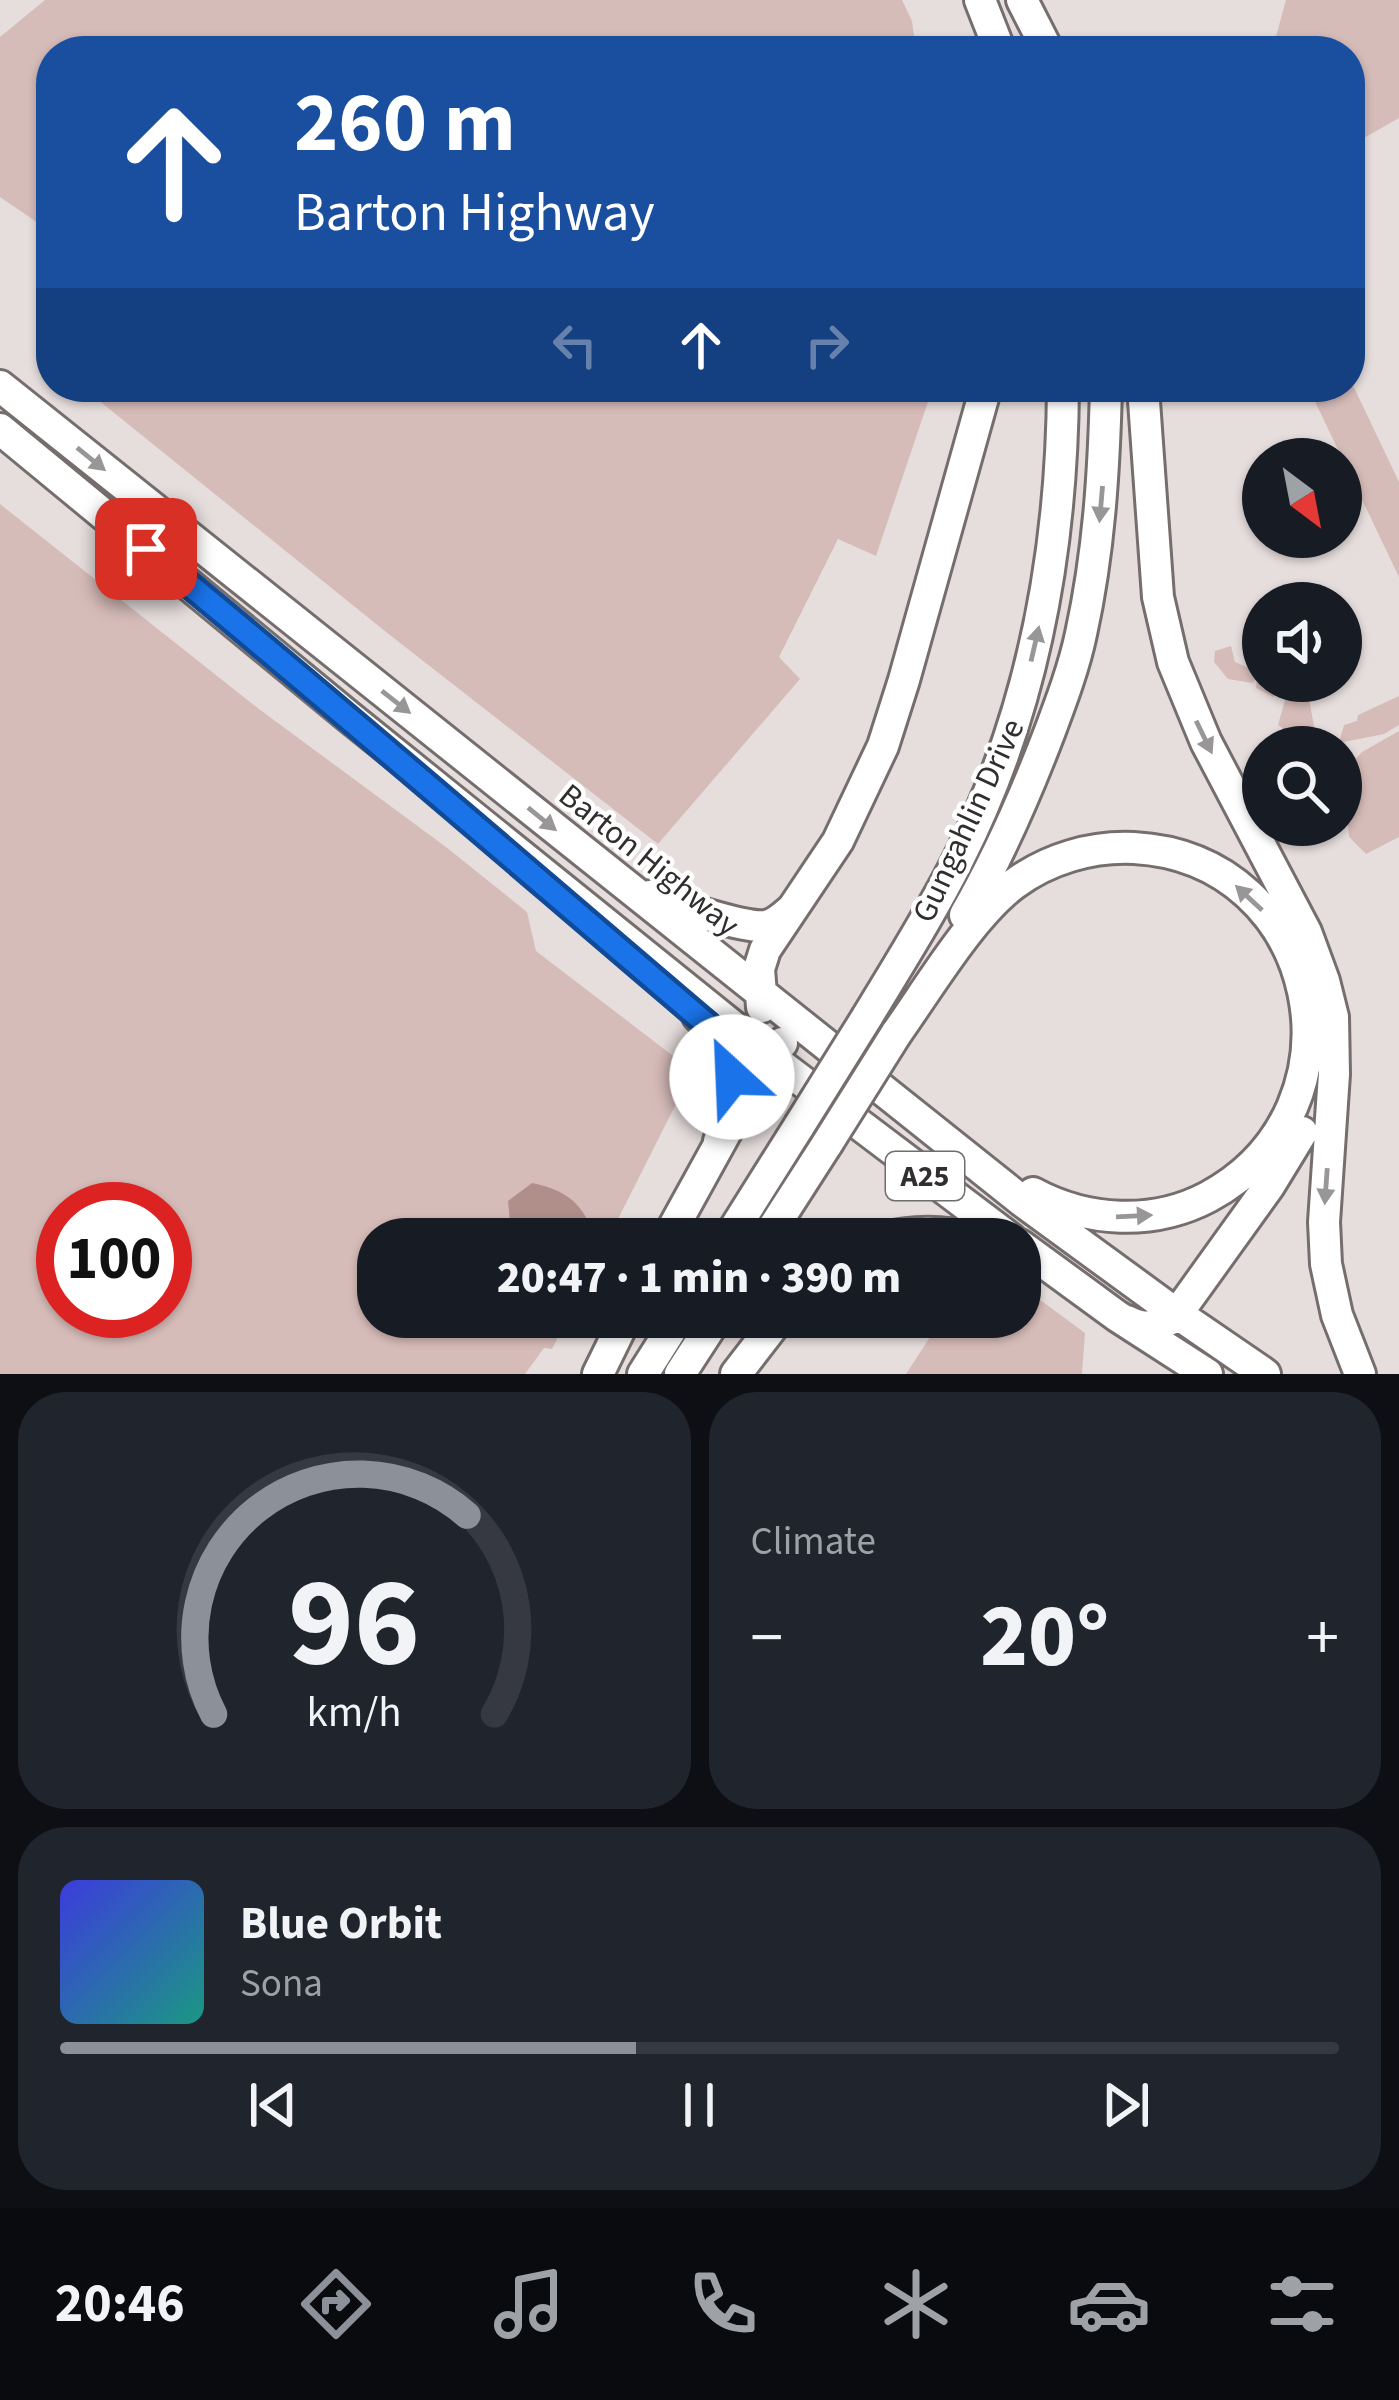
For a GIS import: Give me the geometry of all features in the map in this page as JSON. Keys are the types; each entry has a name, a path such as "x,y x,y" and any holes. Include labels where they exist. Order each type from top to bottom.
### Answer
{"highway":[{"path":"978,0 991,36"},
{"path":"1020,0 1032,36"},
{"path":"1020,0 1040,36"},
{"name":"Barton Highway","path":"0,386 1036,1212 1265,1374"},
{"path":"774,1050 760,994 759,969 765,950 838,842 883,746 982,402"},
{"name":"Gungahlin Drive","path":"741,1218 868,1017 961,854 1007,743 1026,685 1052,558 1063,402"},
{"name":"Gungahlin Drive","path":"779,1218 896,1034 991,869 1029,784 1080,639 1102,502 1105,402"},
{"path":"1144,402 1158,597 1173,662 1206,742 1306,932 1333,1017 1326,1264 1336,1315 1360,1374"},
{"path":"0,429 347,716 774,1050"},
{"path":"347,716 714,1031 727,1054 733,1085 731,1108 719,1141"},
{"path":"884,1093 931,1116 1020,1185 1047,1200 1098,1215 1152,1215 1206,1198 1244,1173 1268,1148 1296,1100 1309,1033 1297,968 1284,940 1258,905 1224,877 1192,861 1124,848 1062,858 1002,893 896,1034"},
{"path":"628,887 684,908 759,926 775,923 796,904"},
{"path":"1127,1321 1148,1328 1177,1314 1268,1186 1310,1116 1324,1068 1326,986"},
{"path":"678,1218 774,1050 797,1038 822,1043"},
{"name":"A25","path":"774,1050 841,1111 983,1218"},
{"path":"1041,1260 1207,1374"},
{"path":"1041,1270 1081,1289"},
{"path":"598,1374 616,1338"},
{"path":"643,1374 666,1338"},
{"path":"680,1374 703,1338"},
{"path":"736,1374 764,1338"}],"shaded area":[{"path":"45,0 902,0 914,36 36,36 36,222 0,197 0,37"},
{"path":"1286,0 1399,0 1399,118 1365,137 1365,36 1276,36"},
{"path":"101,402 928,402 876,556 838,539 779,657 800,679 658,844"},
{"path":"1315,402 1361,402 1399,482 1399,577 1362,500 1362,438 1332,438"},
{"path":"0,504 527,912 536,951 685,1065 688,1080 619,1218 357,1218 357,1338 558,1338 525,1374 0,1374"},
{"path":"1231,646 1235,662 1242,665 1242,681 1228,679 1214,662 1215,651"},
{"path":"1399,696 1399,725 1384,734 1362,738 1362,726 1344,726 1357,721 1358,715"},
{"path":"1284,702 1310,702 1314,726 1278,725"},
{"path":"1399,731 1399,837 1366,854 1358,846 1362,846 1362,752"},
{"path":"532,1183 573,1201 586,1218 510,1218 508,1201"},
{"path":"1041,1301 1085,1333 1082,1374 906,1374 929,1338 1041,1338"}],"route":[{"path":"146,549 328,698 708,1025 727,1054 732,1077"}]}
